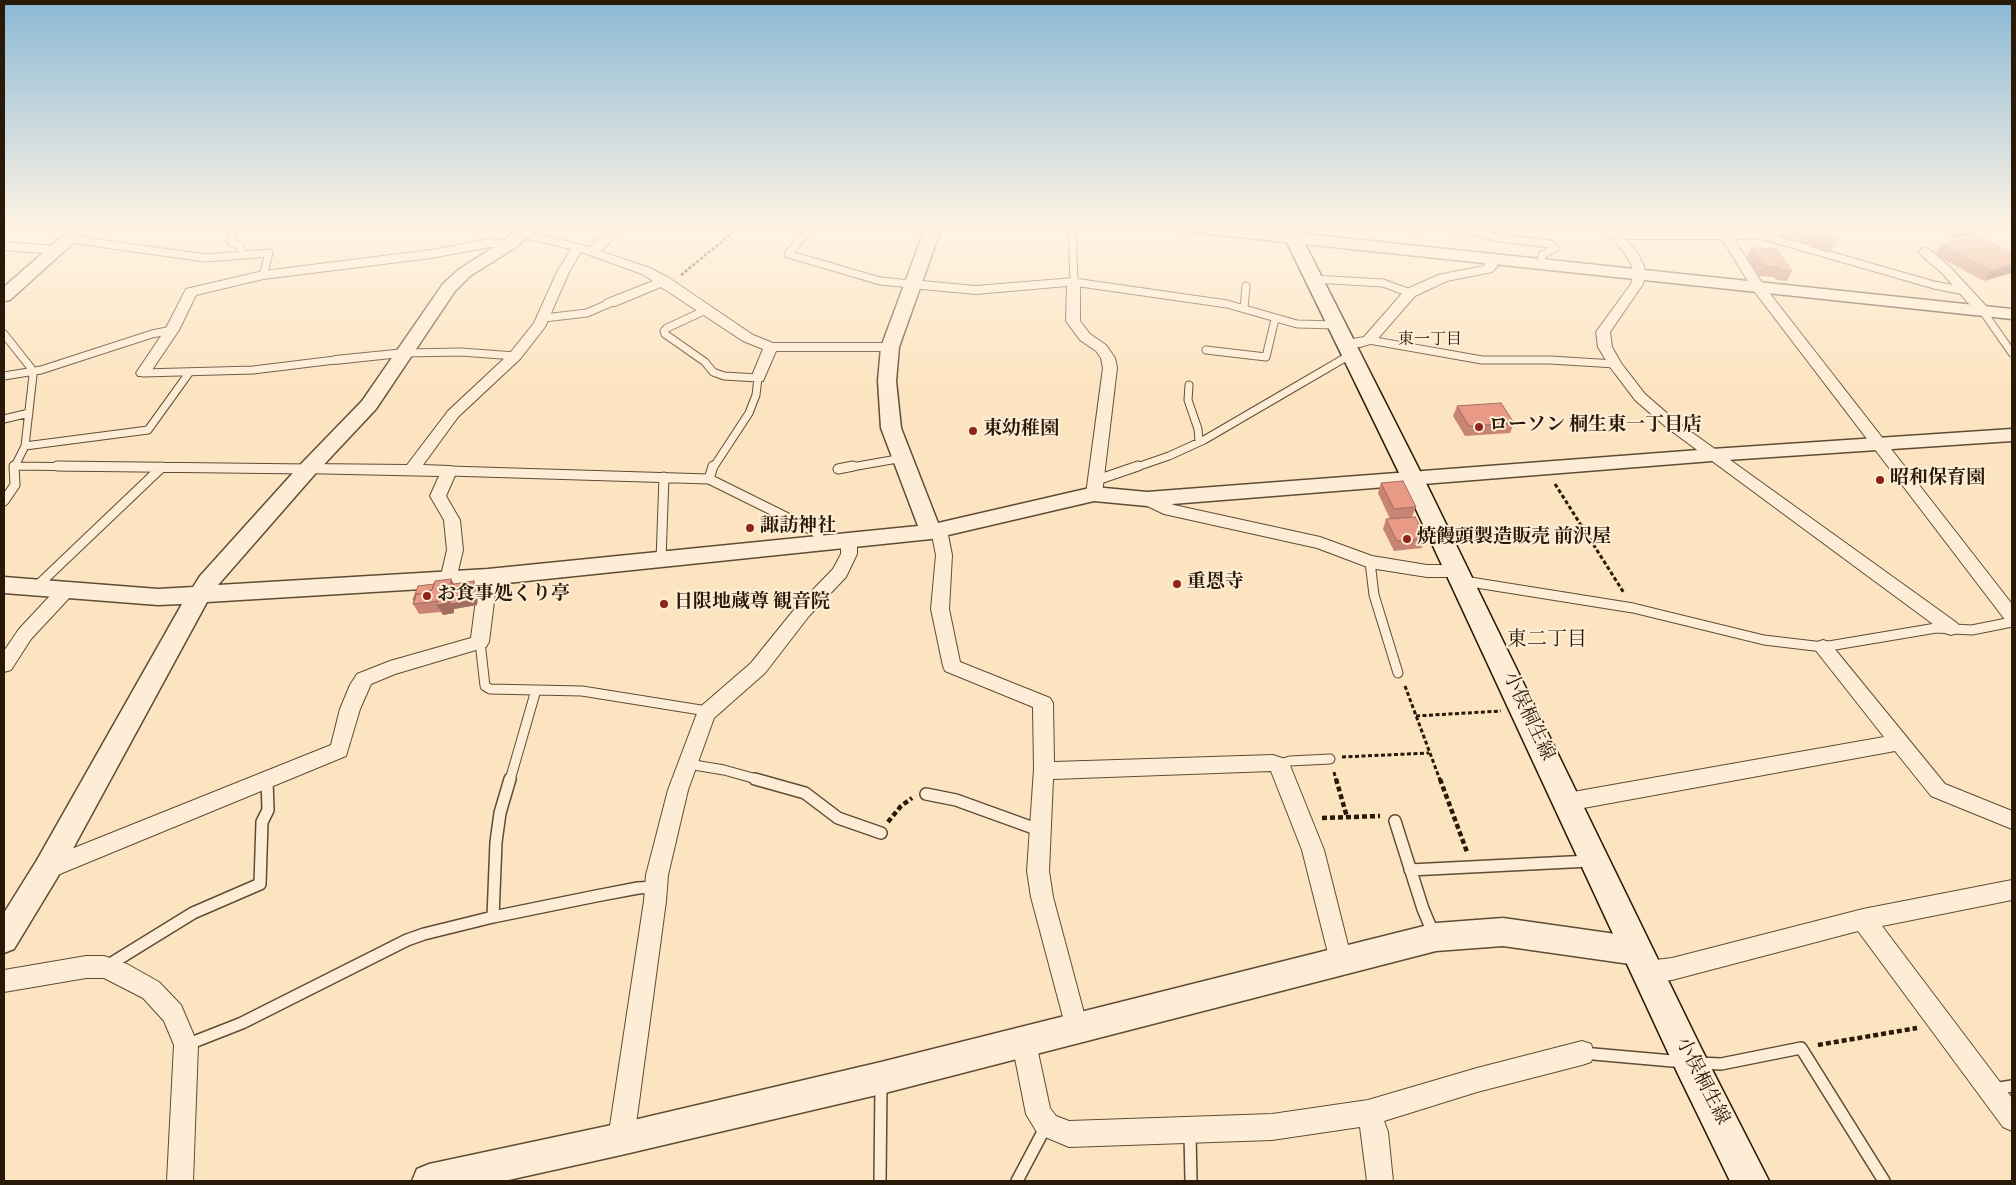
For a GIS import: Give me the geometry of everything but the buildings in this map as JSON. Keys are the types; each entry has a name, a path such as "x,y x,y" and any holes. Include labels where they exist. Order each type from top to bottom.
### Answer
{"main road":[{"name":"小俣桐生線","path":"1315,281 1351,342 1413,479 1690,1062 1750,1181"}],"street":[{"path":"6,293 20,281"},
{"path":"143,373 172,330 191,292 236,281"},
{"path":"4,939 47,869 199,595 208,582 308,470 369,405 449,288 456,281"},
{"path":"412,470 453,414 515,356 544,318 558,281"},
{"path":"663,281 748,338 771,348 890,347"},
{"path":"1351,342 1410,293 1436,281"},
{"path":"1638,281 1631,295 1604,332 1605,347 1614,364 1640,396 1671,424 1712,455 1951,628"},
{"path":"1697,281 2012,314"},
{"path":"1755,281 2012,616"},
{"path":"1955,281 1982,310"},
{"path":"1076,1028 1042,898 1038,871 1044,769 1043,703 952,666 940,609 944,555 891,428 887,381 890,347 911,284 976,290 1074,282 1073,322 1086,337 1100,348 1108,358 1110,368 1096,487"},
{"path":"610,303 666,283"},
{"path":"758,378 771,348"},
{"path":"335,360 406,353"},
{"path":"1147,500 1712,455 2012,435"},
{"path":"308,470 449,470 438,496 452,520 455,550 449,580"},
{"path":"4,585 144,597 488,577 935,531 1066,499 1096,487 1147,500 1170,510 1320,543 1370,562 1460,576"},
{"path":"621,1139 655,901 655,887 678,790 707,711 758,668 803,611 840,573 849,554 849,541"},
{"path":"47,869 340,750 350,709 359,685 364,679 390,668 480,642 488,577"},
{"path":"4,666 26,634 66,590"},
{"path":"1824,646 1938,790 2012,820"},
{"path":"1567,802 1901,742"},
{"path":"1044,769 1060,771 1273,763 1278,765 1302,820 1318,868 1340,961"},
{"path":"429,1181 621,1139 881,1078 1436,937 1503,932 1672,969 1863,919 2012,890"},
{"path":"1863,919 1943,1024 2002,1088 2012,1118"},
{"path":"4,981 86,966 104,967 120,972 151,990 172,1013 186,1045 180,1181"},
{"path":"1024,1043 1040,1114 1046,1125 1069,1134 1272,1127 1368,1113 1477,1080 1582,1053"},
{"path":"1368,1113 1375,1132 1380,1181"}],"lane":[{"path":"883,281 911,284"},
{"path":"1354,281 1383,283 1410,293"},
{"path":"1921,281 1965,291"},
{"path":"1074,282 1161,293 1244,308 1351,342 1482,360 1550,360 1614,364"},
{"path":"1244,308 1246,286"},
{"path":"544,318 587,313 610,303"},
{"path":"706,310 667,328 664,331 665,334 705,362 713,372 724,376 758,378 756,395 749,413 714,465 709,479"},
{"path":"1982,310 2012,353"},
{"path":"1206,350 1266,357 1275,319"},
{"path":"4,376 33,372 152,334 172,330"},
{"path":"4,334 33,372 25,446 14,466 15,485 4,501"},
{"path":"1096,487 1199,442 1343,359 1351,342"},
{"path":"406,353 461,352 515,356"},
{"path":"143,373 253,370 335,360"},
{"path":"25,446 148,430 189,373"},
{"path":"1189,385 1188,400 1198,429 1199,442"},
{"path":"4,419 30,413"},
{"path":"838,468 903,458"},
{"path":"14,466 308,470"},
{"path":"36,587 162,467"},
{"path":"449,470 709,479 814,531 818,534 821,543"},
{"path":"661,560 664,477"},
{"path":"1370,562 1374,595 1398,673"},
{"path":"1460,576 1633,608 1764,640 1824,646 1936,628 1972,630 2012,622"},
{"path":"480,642 485,686 490,689 582,691 707,711"},
{"path":"493,917 496,842 500,813 536,690"},
{"path":"1278,765 1290,761 1330,759"},
{"path":"688,764 724,770 805,793 838,818 881,833"},
{"path":"104,967 193,913 260,884 262,822 268,810 267,780"},
{"path":"926,794 956,800 1039,830"},
{"path":"1395,821 1423,909 1436,937"},
{"path":"1410,870 1595,861"},
{"path":"186,1045 242,1023 407,940 424,934 493,917 629,890 655,887"},
{"path":"1582,1053 1600,1056 1721,1064 1801,1048 1884,1181"},
{"path":"880,1181 881,1078"},
{"path":"1017,1181 1046,1125"},
{"path":"1190,1130 1191,1181"}],"path":[{"path":"666,283 671,281"},
{"path":"1545,468 1633,608"},
{"path":"1398,673 1430,749 1428,753 1472,867"},
{"path":"1416,716 1511,711"},
{"path":"1347,817 1330,759 1360,755 1428,753"},
{"path":"881,833 890,818 901,806 909,800 926,794"},
{"path":"1302,820 1394,816 1395,821"},
{"path":"1801,1048 1943,1024"}],"place":[{"name":"ローソン 桐生東一丁目店","path":"1479,427"},
{"name":"東幼稚園","path":"973,431"},
{"name":"昭和保育園","path":"1880,480"},
{"name":"諏訪神社","path":"750,528"},
{"name":"焼饅頭製造販売 前沢屋","path":"1407,539"},
{"name":"重恩寺","path":"1177,584"},
{"name":"お食事処くり亭","path":"427,596"},
{"name":"日限地蔵尊 観音院","path":"664,604"}],"district":[{"name":"東一丁目","path":"1430,341"},
{"name":"東二丁目","path":"1547,642"}]}
